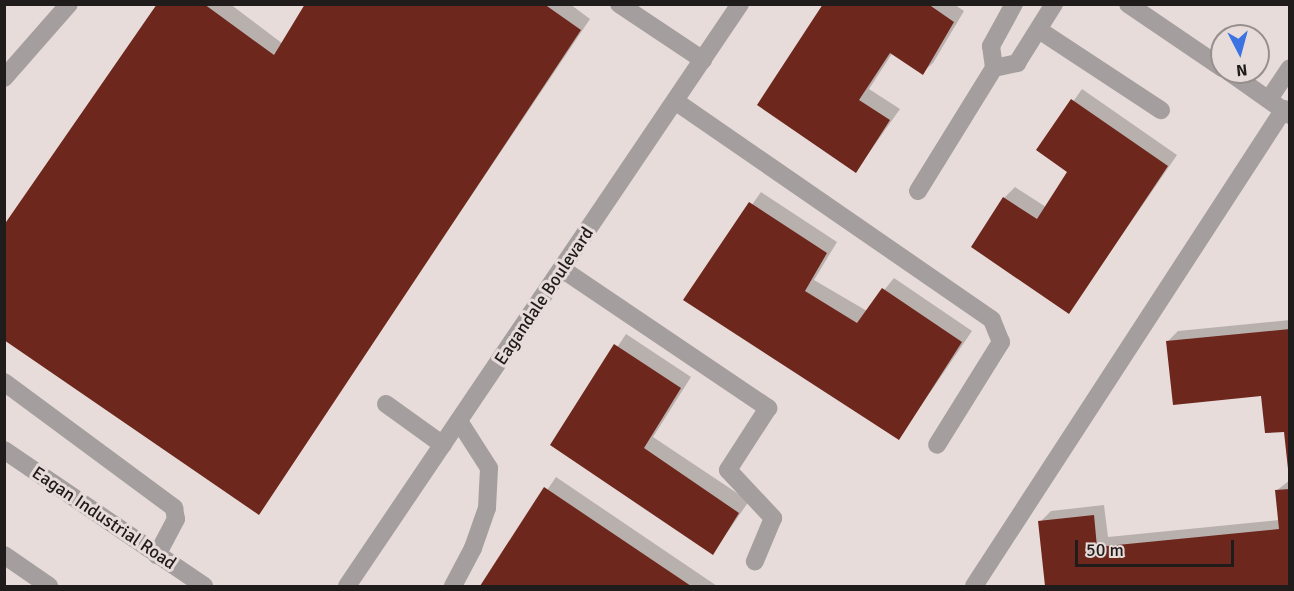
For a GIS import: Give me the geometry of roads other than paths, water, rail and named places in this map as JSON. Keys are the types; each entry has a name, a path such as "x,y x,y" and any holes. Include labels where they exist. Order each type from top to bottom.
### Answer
{"street":[{"path":"4,78 69,4"},
{"path":"619,4 703,60"},
{"name":"Eagandale Boulevard","path":"347,586 740,4"},
{"path":"994,68 1017,63 1054,4"},
{"path":"1128,4 1210,60"},
{"path":"918,191 994,68 991,46 1007,7"},
{"path":"1039,30 1161,110"},
{"path":"974,586 1281,108 1290,68"},
{"path":"1246,84 1281,108"},
{"path":"675,101 992,320 1001,342 938,445"},
{"path":"562,269 768,408 728,470 772,518 755,561"},
{"path":"4,382 174,508 176,519 158,555"},
{"path":"386,404 443,445"},
{"path":"453,586 473,548 487,508 489,468 459,421"},
{"name":"Eagan Industrial Road","path":"4,450 204,586"},
{"path":"4,555 49,586"}]}
